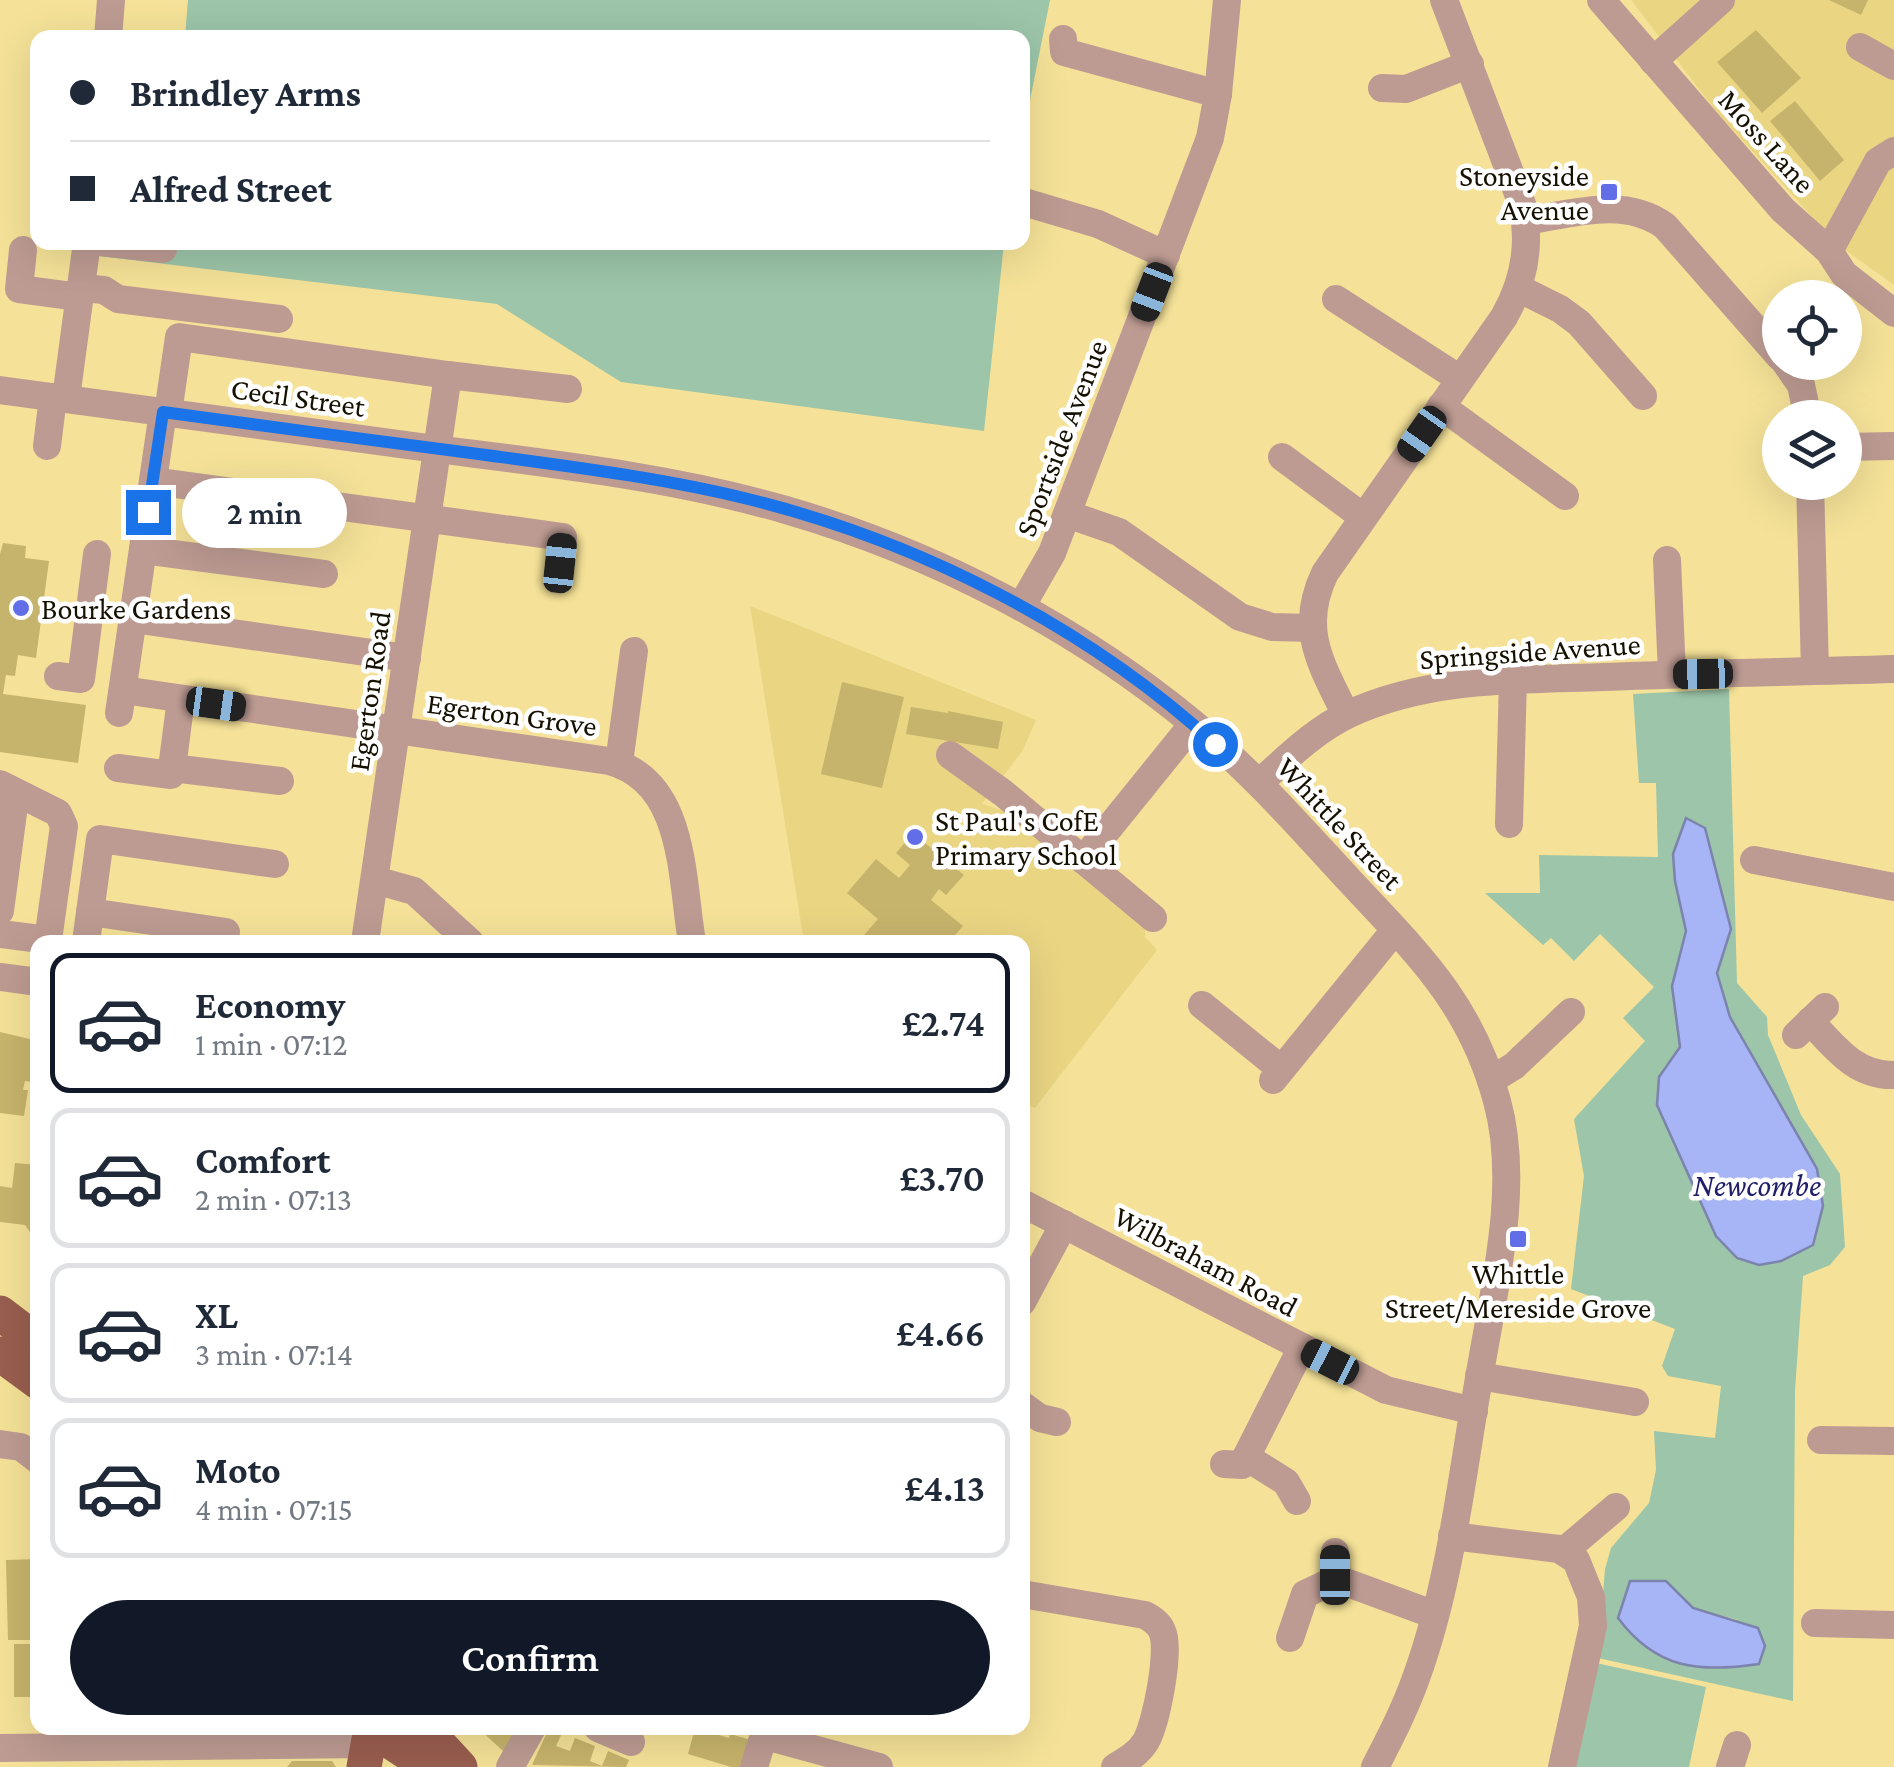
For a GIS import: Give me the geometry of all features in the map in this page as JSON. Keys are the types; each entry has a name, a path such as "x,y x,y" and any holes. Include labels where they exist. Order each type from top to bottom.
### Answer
{"main road":[{"path":"0,1313 30,1336"},
{"path":"1,1357 30,1377"},
{"path":"430,1735 460,1767"},
{"path":"369,1739 429,1767"}],"street":[{"path":"108,30 110,0"},
{"name":"Sportside Avenue","path":"1021,607 1043,572 1067,514 1210,138 1227,0"},
{"path":"1346,715 1320,661 1312,628 1312,609 1324,573 1504,317 1518,288 1527,240 1526,221 1444,0"},
{"name":"Moss Lane","path":"1600,0 1783,210 1829,250 1844,274 1894,314"},
{"path":"1653,61 1721,0"},
{"path":"1063,40 1064,52 1218,94"},
{"path":"1860,47 1894,66"},
{"path":"1382,88 1406,88 1470,64"},
{"path":"1829,250 1878,161 1892,154"},
{"path":"1030,204 1098,224 1166,255"},
{"path":"1526,221 1612,208 1655,218 1762,337"},
{"path":"23,250 19,289 104,290 118,299 279,319"},
{"path":"47,446 80,292 85,250"},
{"path":"1518,288 1579,323 1643,396"},
{"path":"1336,299 1460,379"},
{"path":"132,622 180,337 568,389"},
{"name":"Egerton Road","path":"367,935 448,375"},
{"name":"Cecil Street","path":"0,390 588,469"},
{"path":"1441,406 1565,496"},
{"path":"1862,447 1894,446"},
{"path":"1282,458 1363,517"},
{"name":"Whittle Street","path":"588,469 791,511 922,558 1021,607 1103,658 1194,724 1259,783 1438,978 1464,1015 1491,1080 1504,1134 1500,1260 1435,1615 1415,1682 1375,1767"},
{"path":"153,481 563,538 560,563"},
{"path":"1810,500 1815,671"},
{"path":"1067,514 1119,532 1240,617 1272,627 1312,628"},
{"path":"143,550 324,574"},
{"path":"58,676 80,679 97,554"},
{"path":"1662,570 1672,674"},
{"path":"88,620 132,622 406,658"},
{"name":"Egerton Grove","path":"132,622 121,702 180,699 619,763 643,776 667,808 664,838 690,935"},
{"name":"Egerton Grove","path":"619,763 624,663"},
{"name":"Springside Avenue","path":"1259,783 1303,744 1346,715 1409,692 1513,680 1894,669"},
{"path":"1509,824 1513,680"},
{"path":"118,768 171,775 180,699"},
{"path":"1083,860 1194,724"},
{"path":"950,755 1004,793 1153,918"},
{"path":"172,768 280,781"},
{"path":"0,784 58,814 64,826 49,935"},
{"path":"0,798 13,813 0,911"},
{"path":"87,935 100,838 275,864"},
{"path":"1754,860 1894,886"},
{"path":"374,880 414,892 462,935"},
{"path":"90,912 226,932"},
{"path":"1203,1002 1277,1074 1395,930"},
{"path":"0,933 30,937"},
{"path":"0,976 30,981"},
{"path":"1491,1080 1514,1066 1571,1012"},
{"path":"1810,1021 1858,1068 1894,1075"},
{"name":"Wilbraham Road","path":"1030,1207 1386,1390 1474,1411"},
{"path":"1030,1287 1064,1224"},
{"path":"1298,1501 1276,1473 1235,1460 1302,1348"},
{"path":"1479,1376 1623,1393"},
{"path":"1030,1410 1040,1418 1057,1422"},
{"path":"1821,1440 1894,1441"},
{"path":"0,1444 21,1446 30,1453"},
{"path":"1564,1551 1616,1508"},
{"path":"1452,1536 1564,1551 1572,1555 1581,1570 1593,1612 1562,1767"},
{"path":"1290,1638 1305,1594 1336,1565 1435,1615"},
{"path":"1030,1595 1144,1615 1163,1632 1164,1654 1151,1728 1139,1751 1115,1767"},
{"path":"1815,1623 1894,1624"},
{"path":"510,1767 528,1735"},
{"path":"614,1735 631,1742"},
{"path":"0,1748 64,1737 93,1757 369,1739"},
{"path":"754,1767 762,1741 773,1738 879,1767"}],"shaded area":[{"path":"1631,0 1894,0 1894,285 1837,244 1715,110"},
{"name":"St Paul's CofE Primary School","path":"750,606 1036,720 1023,750 982,804 1017,815 1145,927 1145,937 1157,950 1035,1108 1030,1106 1030,935 803,935"}],"green space":[{"path":"188,0 1050,0 1030,100 1030,30 186,30"},
{"path":"100,250 1003,250 984,431 621,382 497,304 99,256"},
{"path":"1729,689 1737,983 1767,1017 1768,1035 1801,1115 1840,1174 1845,1247 1830,1265 1803,1276 1795,1390 1793,1701 1598,1658 1605,1569 1611,1548 1649,1503 1656,1470 1654,1431 1715,1438 1721,1386 1668,1376 1662,1366 1675,1329 1571,1289 1584,1176 1574,1119 1645,1041 1623,1018 1654,987 1600,934 1574,961 1551,938 1543,945 1485,893 1540,893 1539,855 1658,857 1656,783 1639,783 1633,694","holes":["1686,819 1731,929 1717,973 1730,1017 1817,1169 1823,1206 1813,1245 1737,1258 1716,1237 1657,1105 1663,1069 1680,1047 1672,986 1686,931 1673,854","1666,1581 1693,1608 1738,1620 1618,1618"]},
{"path":"1596,1663 1706,1687 1689,1767 1573,1767"}],"water":[{"name":"Newcombe","path":"1686,818 1705,828 1731,929 1717,973 1730,1017 1817,1169 1823,1206 1813,1245 1781,1261 1759,1265 1737,1258 1716,1236 1657,1105 1659,1077 1680,1047 1672,986 1686,931 1673,854"},
{"path":"1630,1581 1666,1581 1693,1608 1758,1628 1765,1646 1759,1664 1698,1667 1680,1664 1648,1648 1618,1618"}],"building":[{"path":"1829,0 1868,0 1861,15"},
{"path":"1756,30 1801,78 1762,113 1717,62"},
{"path":"1795,101 1844,160 1820,181 1770,121"},
{"name":"Bourke Gardens","path":"3,543 26,546 25,558 49,561 36,658 18,655 15,676 6,675 3,694 86,705 78,763 0,752"},
{"path":"842,682 904,697 882,788 821,774"},
{"path":"911,707 1003,722 998,749 906,734"},
{"path":"913,833 964,875 946,895 939,889 931,900 963,926 955,935 864,935 878,919 847,893 876,859 899,878 910,865 896,853"},
{"path":"0,1032 30,1039 30,1082 25,1081 23,1090 28,1090 24,1116 0,1113"},
{"path":"15,1163 30,1164 30,1232 25,1225 0,1222 0,1186 12,1188"},
{"path":"30,1559 30,1640 8,1640 6,1560"},
{"path":"14,1644 30,1644 30,1697 14,1697"},
{"path":"486,1735 518,1735 508,1752"},
{"path":"546,1735 561,1735 556,1746 570,1751 575,1738 595,1746 590,1761 602,1766 608,1751 629,1760 626,1767 532,1765"},
{"path":"693,1735 748,1739 744,1767 688,1754"},
{"path":"292,1761 332,1761 336,1767 287,1767"}],"place":[{"name":"Stoneyside Avenue","path":"1609,192"},
{"name":"Bourke Gardens","path":"21,608"},
{"name":"St Paul's CofE Primary School","path":"915,837"},
{"name":"Whittle Street/Mereside Grove","path":"1518,1239"}],"route":[{"path":"148,512 163,412 588,469 747,499 865,536 975,582 1103,658 1194,724 1215,744"}]}
